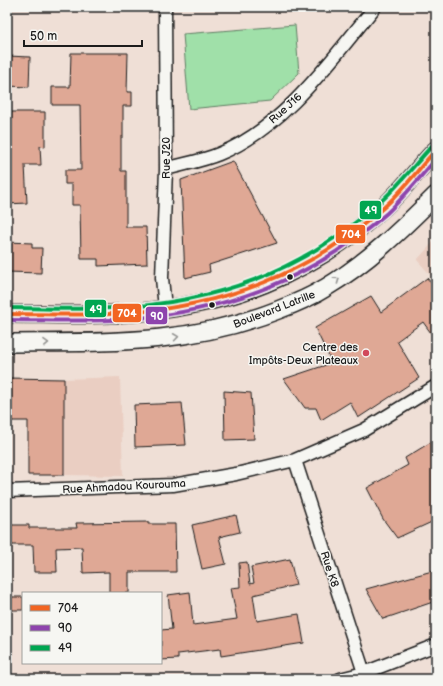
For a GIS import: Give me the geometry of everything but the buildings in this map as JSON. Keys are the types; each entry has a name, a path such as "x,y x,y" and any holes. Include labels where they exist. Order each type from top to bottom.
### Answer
{"main road":[{"path":"7,314 128,313 212,301 248,292 310,264 356,230 383,208 436,150"},
{"name":"Boulevard Latrille","path":"7,343 127,342 176,338 219,329 255,319 324,289 375,252 403,228 436,195"}],"street":[{"name":"Rue J20","path":"165,7 166,169 162,278 165,308"},
{"name":"Rue J16","path":"166,169 219,154 252,136 283,111 313,82 376,7"},
{"name":"Rue Ahmadou Kourouma","path":"7,491 173,485 236,474 295,460 364,430 436,386"},
{"name":"Rue K8","path":"295,460 365,676"},
{"path":"340,679 365,676 436,645"}],"shaded area":[{"path":"436,239 436,281 417,260"},
{"path":"120,377 123,476 64,475 64,379"}],"green space":[{"path":"295,25 299,73 270,101 189,109 183,34"}],"transit line":[{"name":"49","path":"7,308 100,309 151,305 221,291 255,280 318,248 349,228 378,204 432,146"},
{"name":"704","path":"7,314 68,315 128,313 164,309 232,294 264,282 296,268 326,251 355,231 383,208 404,187 436,150"},
{"name":"90","path":"7,320 68,321 128,319 165,315 200,308 267,288 329,256 358,236 394,207 436,159"}],"place":[{"name":"Centre des Impôts-Deux Plateaux","path":"366,353"}]}
